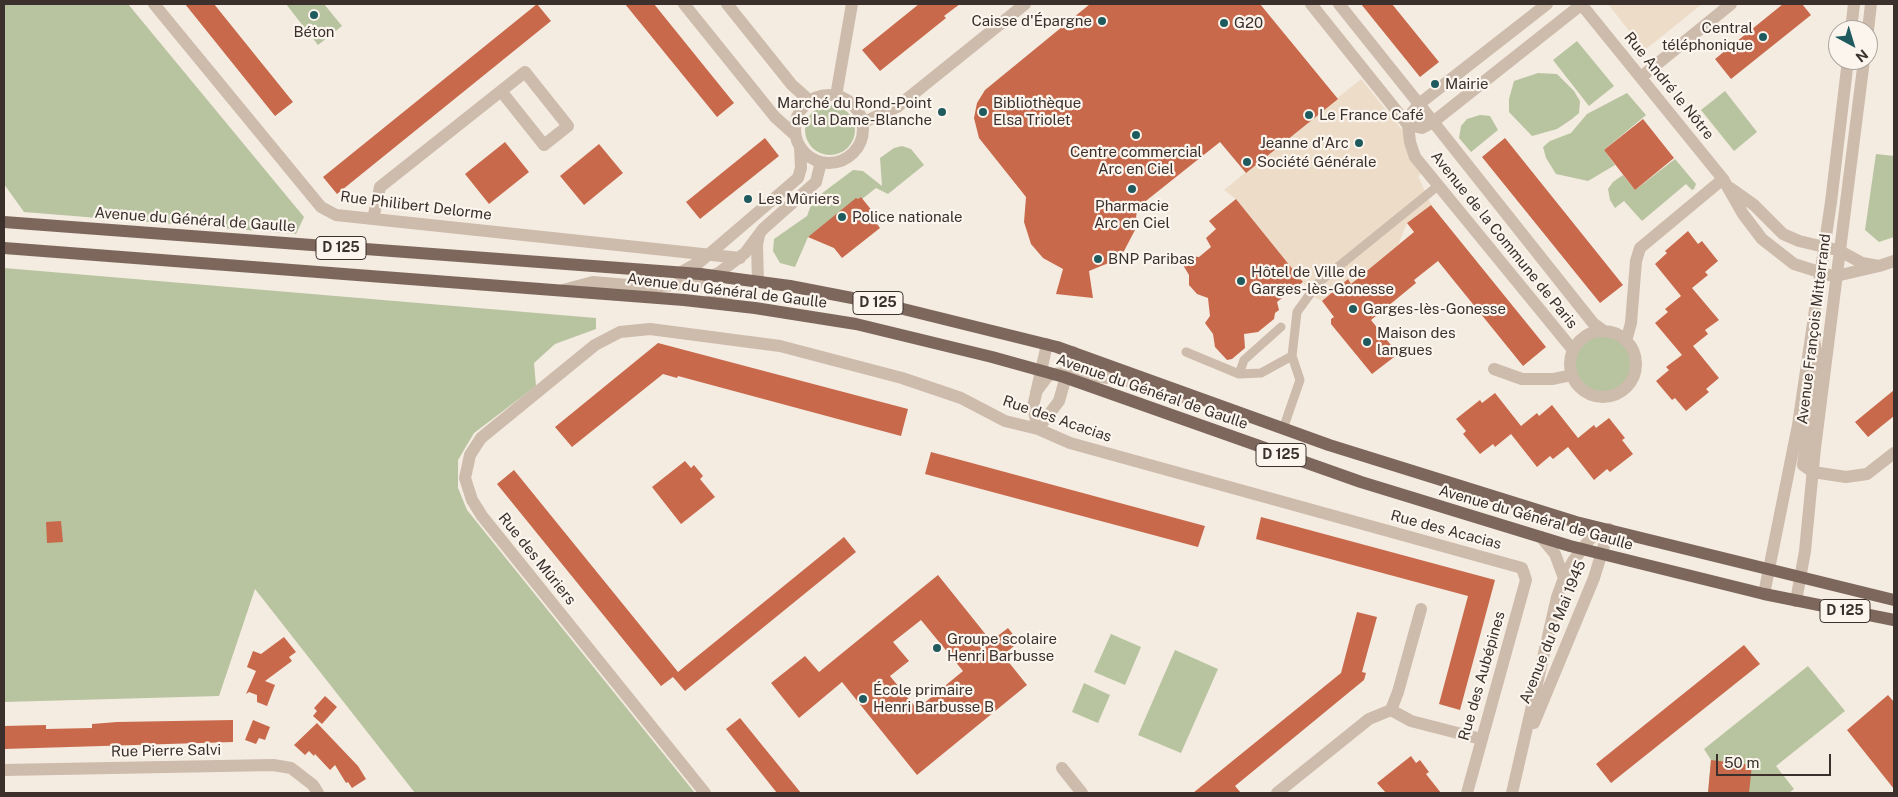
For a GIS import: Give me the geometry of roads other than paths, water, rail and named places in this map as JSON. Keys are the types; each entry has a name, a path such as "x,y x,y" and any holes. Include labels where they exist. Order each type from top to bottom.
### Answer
{"main road":[{"name":"Avenue du Général de Gaulle","path":"4,222 678,274 758,282 883,304 1074,352 1283,429 1462,488 1609,530 1894,600"},
{"name":"Avenue du Général de Gaulle","path":"4,248 563,290 732,305 856,324 1047,372 1067,375 1343,476 1581,549 1764,594 1894,620"}],"street":[{"name":"Rue Philibert Delorme","path":"154,4 321,206 336,215 705,258 740,258"},
{"path":"727,4 792,85 810,101"},
{"path":"836,96 852,4"},
{"path":"862,123 897,107 1025,4"},
{"name":"Avenue de la Commune de Paris","path":"1310,4 1408,125 1410,142 1415,157 1572,350"},
{"name":"Avenue de la Commune de Paris","path":"1339,4 1593,323 1604,331"},
{"path":"1547,4 1419,104 1410,116 1408,125 1422,128 1433,122 1581,4"},
{"name":"Rue André le Nôtre","path":"1581,4 1727,184 1743,214 1769,246 1794,264 1820,274 1836,276"},
{"path":"1641,77 1731,4"},
{"path":"1853,20 1854,4"},
{"path":"1869,20 1871,4"},
{"path":"678,274 705,258 798,178 802,168 800,147 795,135 775,117 687,5"},
{"name":"Avenue François Mitterrand","path":"1764,594 1798,425 1824,247 1847,70"},
{"name":"Avenue François Mitterrand","path":"1796,601 1801,578 1836,276 1863,70"},
{"path":"373,219 380,187 525,72 568,126 544,145 501,92"},
{"path":"795,135 796,122 801,109 810,101 823,96 836,96 849,101 858,111 862,123 862,136 857,149 847,158 834,162 821,162 809,157 800,147"},
{"name":"Avenue du Général de Gaulle","path":"563,290 593,282 651,286 705,277 740,258 759,234 816,182 821,162"},
{"path":"1626,341 1631,323 1636,261 1640,248 1727,184"},
{"name":"Rue André le Nôtre","path":"1727,184 1754,206 1783,234 1840,250 1862,263 1879,266"},
{"path":"1283,429 1300,380 1292,356 1297,312 1311,296 1318,283 1439,185"},
{"path":"758,282 757,245 759,234"},
{"path":"705,258 705,277 713,296 719,301 732,305"},
{"path":"1836,276 1879,266 1894,260"},
{"path":"1240,374 1244,360 1282,327"},
{"name":"Rue des Acacias","path":"585,353 595,345 620,332 650,329 780,346 902,378 961,398 1005,422 1038,429 1070,443 1522,568"},
{"path":"1604,331 1616,334 1626,341 1633,352 1636,365 1632,377 1622,390 1608,396 1595,396 1583,390 1572,375 1570,363 1572,350 1585,336 1604,331"},
{"path":"1812,331 1817,357 1802,461 1804,467 1813,472 1846,477 1867,474 1894,453"},
{"path":"1038,429 1033,408 1036,392 1047,372 1047,344"},
{"path":"1038,429 1059,401 1074,352"},
{"path":"1186,352 1240,374 1261,373 1292,356"},
{"name":"Rue des Mûriers","path":"585,353 481,438 470,456 465,478 472,500 482,516 705,793"},
{"path":"1494,370 1522,379 1553,379 1572,375"},
{"path":"1067,375 1125,380 1173,396 1203,400"},
{"name":"Avenue du 8 Mai 1945","path":"1512,793 1564,578 1581,549 1601,532 1609,530"},
{"name":"Avenue du 8 Mai 1945","path":"1519,759 1602,554 1609,530"},
{"path":"1541,537 1559,561 1564,578"},
{"name":"Rue des Aubépines","path":"1467,793 1526,580 1522,568"},
{"path":"1277,793 1369,719 1391,710 1398,692 1421,609"},
{"path":"1391,710 1411,721 1481,739"},
{"name":"Rue Pierre Salvi","path":"4,770 273,765 291,768 314,786 318,793"},
{"path":"1062,768 1082,793"}],"place":[{"name":"Béton","path":"314,15"},
{"name":"Caisse d'Épargne","path":"1102,21"},
{"name":"G20","path":"1224,23"},
{"name":"Central téléphonique","path":"1763,37"},
{"name":"Mairie","path":"1435,84"},
{"name":"Marché du Rond-Point de la Dame-Blanche","path":"942,112"},
{"name":"Bibliothèque Elsa Triolet","path":"983,112"},
{"name":"Le France Café","path":"1309,115"},
{"name":"Centre commercial Arc en Ciel","path":"1136,135"},
{"name":"Jeanne d'Arc","path":"1359,143"},
{"name":"Société Générale","path":"1247,162"},
{"name":"Pharmacie Arc en Ciel","path":"1132,189"},
{"name":"Les Mûriers","path":"748,199"},
{"name":"Police nationale","path":"842,217"},
{"name":"BNP Paribas","path":"1098,259"},
{"name":"Hôtel de Ville de Garges-lès-Gonesse","path":"1241,281"},
{"name":"Garges-lès-Gonesse","path":"1353,309"},
{"name":"Maison des langues","path":"1367,342"},
{"name":"Groupe scolaire Henri Barbusse","path":"937,648"},
{"name":"École primaire Henri Barbusse B","path":"863,699"}]}
